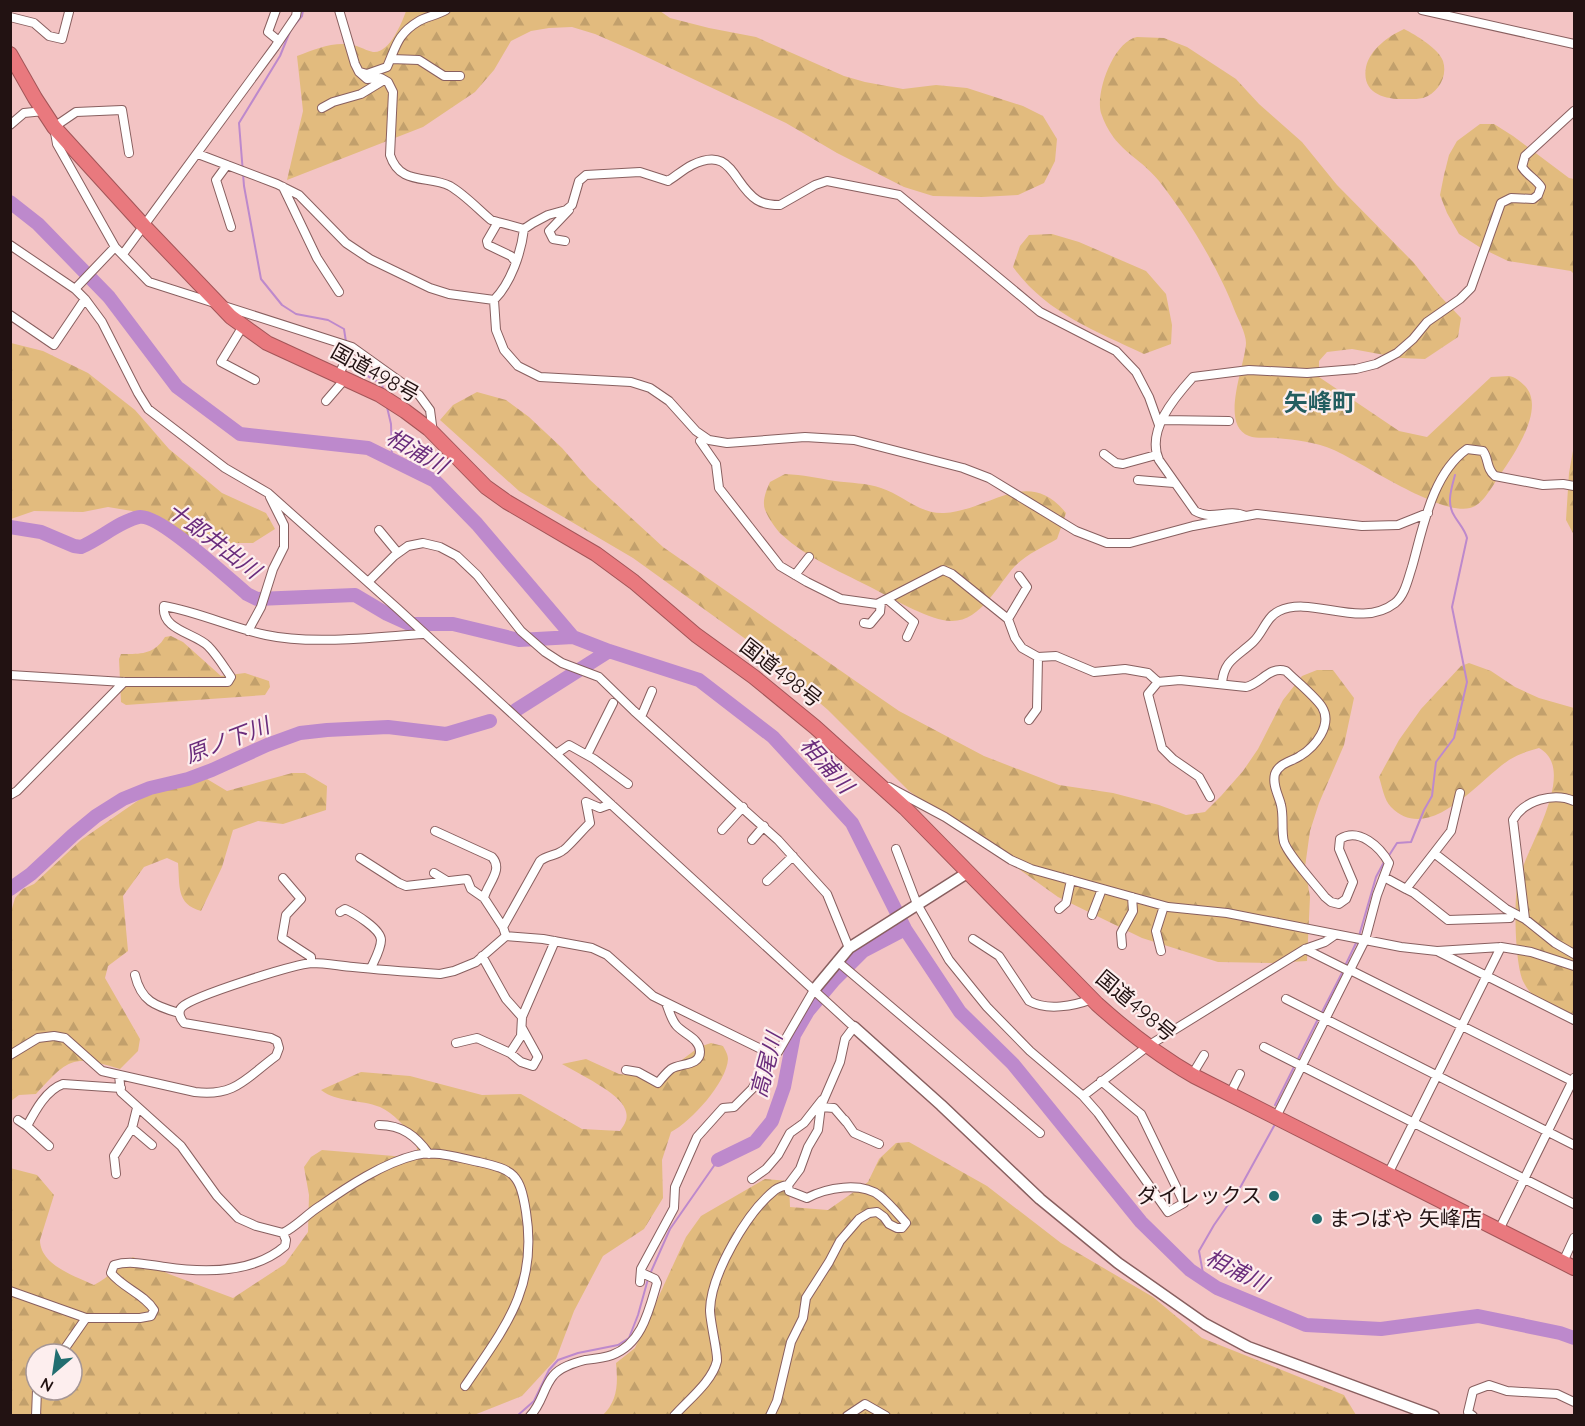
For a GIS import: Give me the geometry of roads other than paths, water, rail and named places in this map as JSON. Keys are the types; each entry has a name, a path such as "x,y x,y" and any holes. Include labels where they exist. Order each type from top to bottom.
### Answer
{"highway":[{"name":"国道498号","path":"12,60 54,126 217,304 267,343 342,377 399,407 433,434 486,487 507,502 596,554 696,635 781,699 877,781 1118,1023 1192,1075 1569,1265"}],"street":[{"path":"276,10 268,32 279,41"},
{"path":"123,255 279,41 296,16 297,10"},
{"path":"339,10 359,72 367,79 381,78 388,82 393,92 390,155 393,164 416,180 450,187 491,220 524,230 548,215 566,210 571,206"},
{"path":"359,72 367,74 387,67 394,45 400,37 420,20 434,17 446,10"},
{"path":"1422,10 1575,44"},
{"path":"10,17 34,23 49,36 62,39 69,12"},
{"path":"391,59 419,60 444,76 460,76"},
{"path":"322,108 333,102 361,94 384,80"},
{"path":"129,153 122,110 76,112 54,126 57,144 115,247 149,282 352,347 419,395 430,410 433,434"},
{"path":"10,125 24,113 44,111"},
{"path":"1247,516 1234,511 1211,516 1195,511 1156,455 1156,434 1179,393 1193,378 1249,370 1307,373 1356,369 1377,364 1397,353 1427,322 1460,299 1471,288 1501,203 1510,198 1533,199 1538,195 1541,187 1522,167 1526,156 1575,111"},
{"path":"198,154 299,195 346,243 370,258 430,288 449,294 478,296 494,300"},
{"path":"565,241 553,239 549,231 563,218 571,206 579,181 586,175 640,172 669,180 693,165 714,159 729,166 759,201 773,205 780,206 815,185 827,181 899,195 1040,312 1116,351 1136,372 1161,422"},
{"path":"227,165 216,180 228,222"},
{"path":"283,187 317,258 339,292"},
{"path":"498,222 487,241 488,245 511,256 516,262"},
{"path":"524,230 522,248 501,293 494,300 496,330 504,350 518,366 540,377 631,382 650,388 669,401 696,431 709,440 727,442 805,437 854,440 963,468 989,478 1076,531 1107,543 1130,543 1193,526 1257,514 1362,526 1398,525 1428,513"},
{"path":"10,245 76,287 102,322 148,409 225,468 268,493 827,1001 1048,1206 1118,1263 1205,1324 1248,1347 1434,1416"},
{"path":"76,287 115,247"},
{"path":"10,315 54,345 85,299"},
{"path":"243,326 221,362 255,380"},
{"path":"326,401 342,377 348,356"},
{"path":"1161,422 1229,421"},
{"path":"700,441 716,464 719,488 780,566 795,575 841,599 877,604 943,570 952,574 1008,619 1015,638 1022,648 1038,657 1056,656 1094,672 1125,669 1148,673 1158,682"},
{"path":"1221,683 1226,664 1256,640 1267,623 1278,612 1294,607 1355,614 1373,612 1394,604 1401,596 1407,582 1441,478 1459,455 1467,449 1483,451 1490,472 1495,476 1543,485 1575,486"},
{"path":"1104,454 1116,463 1123,464 1156,455"},
{"path":"1138,480 1174,483"},
{"path":"248,631 261,607 273,569 284,547 284,525 268,493"},
{"path":"379,530 398,553"},
{"path":"368,582 408,546 423,543 440,547 457,556 477,575 520,631 562,663 599,677 764,826 827,894 849,948"},
{"path":"795,575 809,557"},
{"path":"1008,619 1026,586 1019,576"},
{"path":"864,623 870,624 880,612 884,601"},
{"path":"884,601 914,622 907,637"},
{"path":"10,675 124,682 228,682 231,677 209,646 169,622 163,612 164,606 248,631 294,639 423,634"},
{"path":"1029,720 1036,709 1038,657"},
{"path":"1210,797 1199,777 1173,759 1162,748 1148,694 1158,682 1180,680 1246,687 1255,685 1272,670 1286,671 1322,707 1325,720 1323,731 1314,745 1301,756 1280,766 1275,774 1274,783 1282,808 1282,834 1285,845 1331,902 1339,903 1346,899 1353,882 1339,849 1340,839 1347,834 1357,835 1373,843 1389,863 1364,940 1346,969 1276,1117"},
{"path":"10,795 26,783 124,682"},
{"path":"641,717 652,691"},
{"path":"587,755 613,702"},
{"path":"556,754 569,745 628,784"},
{"path":"877,781 945,817 1011,860 1031,869 1164,906 1227,913 1401,947 1437,951 1501,947 1531,952 1575,966"},
{"path":"1406,889 1451,831 1460,793"},
{"path":"1525,919 1513,820 1518,811 1548,798 1561,796 1575,801"},
{"path":"503,927 540,861 545,856 564,851 590,823 586,802 600,808 611,804"},
{"path":"722,830 743,807"},
{"path":"752,840 764,826"},
{"path":"435,831 492,857 496,862 497,869 485,891 484,898"},
{"path":"896,849 914,906 949,960 987,1007 1030,1050 1083,1096 1117,1139 1168,1212 1184,1203 1141,1114 1101,1081"},
{"path":"1434,853 1506,909 1525,919 1555,943 1575,954"},
{"path":"767,881 793,856"},
{"path":"360,858 406,886 467,879 471,889 484,898 503,927 506,936"},
{"path":"434,873 447,880"},
{"path":"640,1282 643,1274 641,1269 674,1208 675,1187 697,1137 723,1108 734,1107 752,1089 849,948 968,873"},
{"path":"1384,877 1414,893 1448,920 1478,916 1510,918"},
{"path":"283,878 301,899 286,915 282,938 311,957 311,963"},
{"path":"1059,909 1066,903 1071,880"},
{"path":"1092,915 1101,889"},
{"path":"1122,945 1122,933 1133,911 1132,897"},
{"path":"1161,951 1156,931 1164,906"},
{"path":"340,912 345,909 352,912 379,932 382,941 371,969"},
{"path":"1083,1096 1148,1046 1305,949 1325,942 1335,935"},
{"path":"10,1055 38,1038 54,1036 65,1038 102,1071 195,1092 210,1094 222,1092 234,1088 276,1056 279,1048 277,1041 271,1038 184,1023 179,1013 186,1004 262,976 311,963 440,974 476,962 506,936 555,941 592,948 607,955 652,996 762,1050 775,1053"},
{"path":"973,939 999,956 1029,1001 1043,1006 1079,1004 1092,999"},
{"path":"510,1053 520,1036 522,1017 555,941"},
{"path":"1388,1174 1501,947"},
{"path":"1305,949 1574,1080 1499,1230"},
{"path":"1437,951 1575,1020"},
{"path":"482,956 506,999 522,1017"},
{"path":"839,963 1040,1133"},
{"path":"135,975 142,994 162,1008 179,1013"},
{"path":"1286,999 1575,1145"},
{"path":"626,1070 638,1072 658,1083 669,1070 692,1063 699,1058 698,1043 675,1024 666,1003"},
{"path":"674,1416 707,1379 717,1360 710,1308 719,1274 744,1227 760,1206 777,1188 788,1185 800,1169 808,1147 818,1130 821,1107 840,1062 845,1039 854,1027"},
{"path":"456,1043 477,1038 533,1066 538,1057 535,1048 521,1028"},
{"path":"1264,1047 1575,1204"},
{"path":"1192,1075 1204,1055"},
{"path":"1230,1094 1239,1074"},
{"path":"119,1076 122,1092 181,1146 217,1196 238,1218 256,1226 283,1233"},
{"path":"27,1126 37,1107 58,1086 63,1084 121,1088"},
{"path":"752,1179 766,1169 778,1155 790,1133 804,1123 825,1097"},
{"path":"821,1107 834,1108 854,1133 879,1144"},
{"path":"116,1174 114,1156 132,1128 137,1108"},
{"path":"18,1120 49,1146"},
{"path":"845,1120 850,1133"},
{"path":"379,1125 392,1125 408,1132 421,1143 429,1154"},
{"path":"132,1128 152,1145"},
{"path":"283,1233 319,1206 387,1165 417,1155 439,1154 504,1168 514,1175 519,1187 530,1240 529,1259 523,1286 499,1335 465,1386"},
{"path":"770,1416 777,1401 791,1342 803,1318 806,1298 840,1241 859,1219 868,1213 877,1212 889,1224 897,1228 902,1228 906,1223 879,1195 868,1189 850,1188 818,1192 807,1198 789,1191 788,1185"},
{"path":"10,1291 86,1318 151,1316 154,1310 151,1304 117,1281 111,1273 114,1265 124,1262 176,1269 216,1270 250,1267 275,1255 285,1246 286,1240 283,1233"},
{"path":"1569,1265 1575,1238"},
{"path":"530,1416 538,1408 552,1376 573,1363 614,1354 627,1345 639,1332 657,1283 643,1274"},
{"path":"69,1342 86,1318"},
{"path":"1473,1416 1468,1412 1473,1391 1489,1385 1507,1391 1557,1394 1575,1402"},
{"path":"847,1416 865,1404 886,1416"}],"waterway":[{"path":"303,10 302,16 291,29 280,56 239,123 244,186 261,279 282,305 296,314 328,320 344,329 346,342"},
{"name":"相浦川","path":"10,202 38,224 109,297 177,387 240,434 368,448 435,481 477,524 573,637 699,680 773,737 852,823 905,929 960,1012 1013,1064 1141,1222 1190,1270 1217,1288 1306,1325 1381,1329 1478,1316 1574,1338"},
{"path":"349,350 362,371 382,384 383,389"},
{"path":"387,407 391,424 392,459"},
{"path":"1388,857 1397,843 1411,842 1432,796 1436,762 1454,738 1467,682 1452,607 1467,538 1451,507 1450,497 1455,475"},
{"name":"十郎井出川","path":"10,527 41,532 81,547 117,526 139,517 162,525 247,594 257,599 355,595 409,624 453,624 519,640 573,637"},
{"name":"原ノ下川","path":"516,710 609,651"},
{"name":"原ノ下川","path":"10,889 31,874 96,816 123,799 150,788 188,779 300,733 388,727 446,734 490,721"},
{"path":"1359,936 1376,877 1384,862"},
{"name":"高尾川","path":"718,1160 755,1142 772,1121 784,1087 794,1035 808,1011 863,951 905,929"},
{"path":"1345,966 1357,941"},
{"path":"1321,1014 1343,971"},
{"path":"1275,1105 1318,1019"},
{"path":"1204,1279 1199,1251 1241,1186 1274,1126"},
{"path":"650,1274 670,1229 718,1160"},
{"path":"517,1416 534,1401 549,1370 558,1360 578,1353 618,1345 629,1338 648,1279"}],"place":[{"name":"ダイレックス","path":"1274,1196"},
{"name":"まつばや 矢峰店","path":"1317,1219"}],"district":[{"name":"矢峰町","path":"1320,403"}]}
